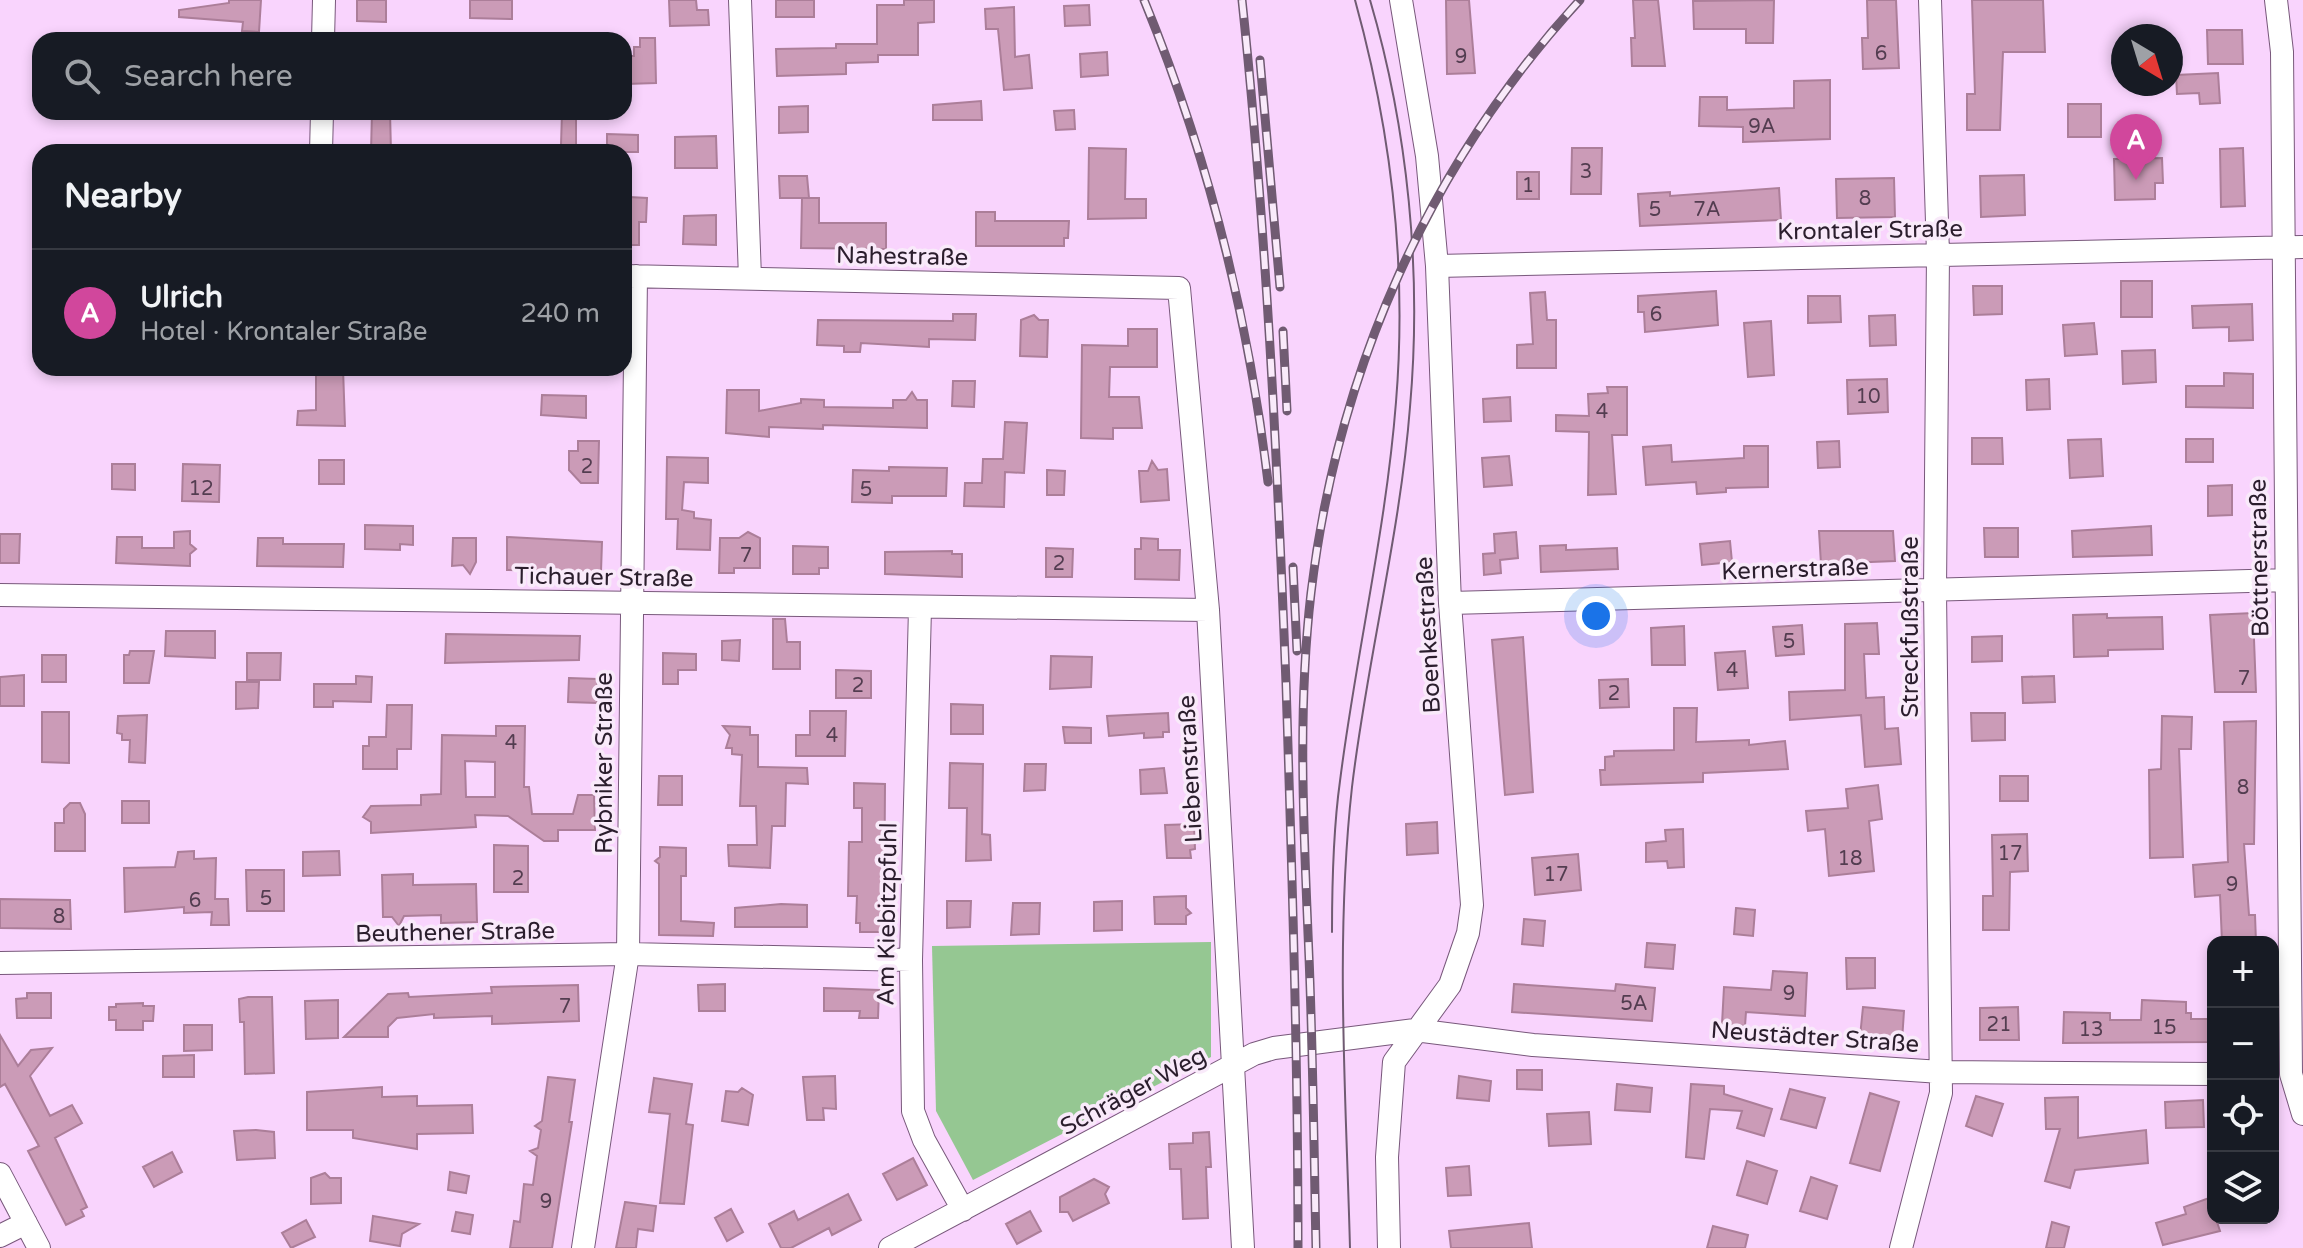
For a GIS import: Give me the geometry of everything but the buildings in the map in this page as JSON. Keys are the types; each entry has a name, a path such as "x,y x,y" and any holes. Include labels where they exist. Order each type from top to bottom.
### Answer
{"street":[{"path":"323,32 324,0"},
{"path":"740,0 750,278"},
{"name":"Boenkestraße","path":"1389,1248 1387,1157 1394,1062 1450,985 1468,933 1472,905 1450,603 1437,266 1427,156 1401,0"},
{"name":"Streckfußstraße","path":"1901,1248 1941,1093 1935,591 1938,254 1930,0"},
{"name":"Böttnerstraße","path":"2276,0 2282,52 2292,248 2285,580 2282,1074 2303,1114"},
{"path":"321,144 322,120"},
{"name":"Krontaler Straße","path":"1437,266 2292,248"},
{"name":"Nahestraße","path":"632,276 1179,288"},
{"name":"Liebenstraße","path":"1179,288 1208,610 1243,1248"},
{"name":"Rybniker Straße","path":"583,1248 628,954 630,376"},
{"name":"Kernerstraße","path":"1450,603 2285,580"},
{"name":"Tichauer Straße","path":"0,595 1208,610"},
{"name":"Am Kiebitzpfuhl","path":"920,608 911,960 913,1111 924,1140 963,1210"},
{"name":"Beuthener Straße","path":"0,963 628,954 911,960"},
{"name":"Neustädter Straße","path":"1415,1030 1533,1045 1941,1072 2207,1074"},
{"name":"Schräger Weg","path":"890,1248 1231,1069 1254,1054 1274,1048 1415,1030"},
{"path":"0,1174 39,1248"},
{"path":"0,1236 26,1223"}],"green space":[{"path":"1211,942 1211,1057 973,1180 936,1111 932,946"}],"tram line":[{"path":"1332,932 1333,856 1338,800 1385,497 1399,352 1397,250 1387,149 1368,49 1355,0"},
{"path":"1350,1248 1343,1018 1347,844 1358,739 1405,455 1414,305 1413,253 1403,150 1370,0"}],"railway":[{"path":"1144,0 1188,118 1222,237 1249,358 1268,482"},
{"path":"1242,0 1264,255 1279,512 1292,895 1298,1248"},
{"path":"1316,1248 1303,729 1311,593 1324,511 1343,430 1368,351 1399,275 1435,201 1478,131 1526,64 1580,0"},
{"path":"1260,60 1280,287"},
{"path":"1283,331 1287,411"},
{"path":"1293,567 1297,651"}],"place":[{"name":"Ulrich","path":"2136,180"}]}
